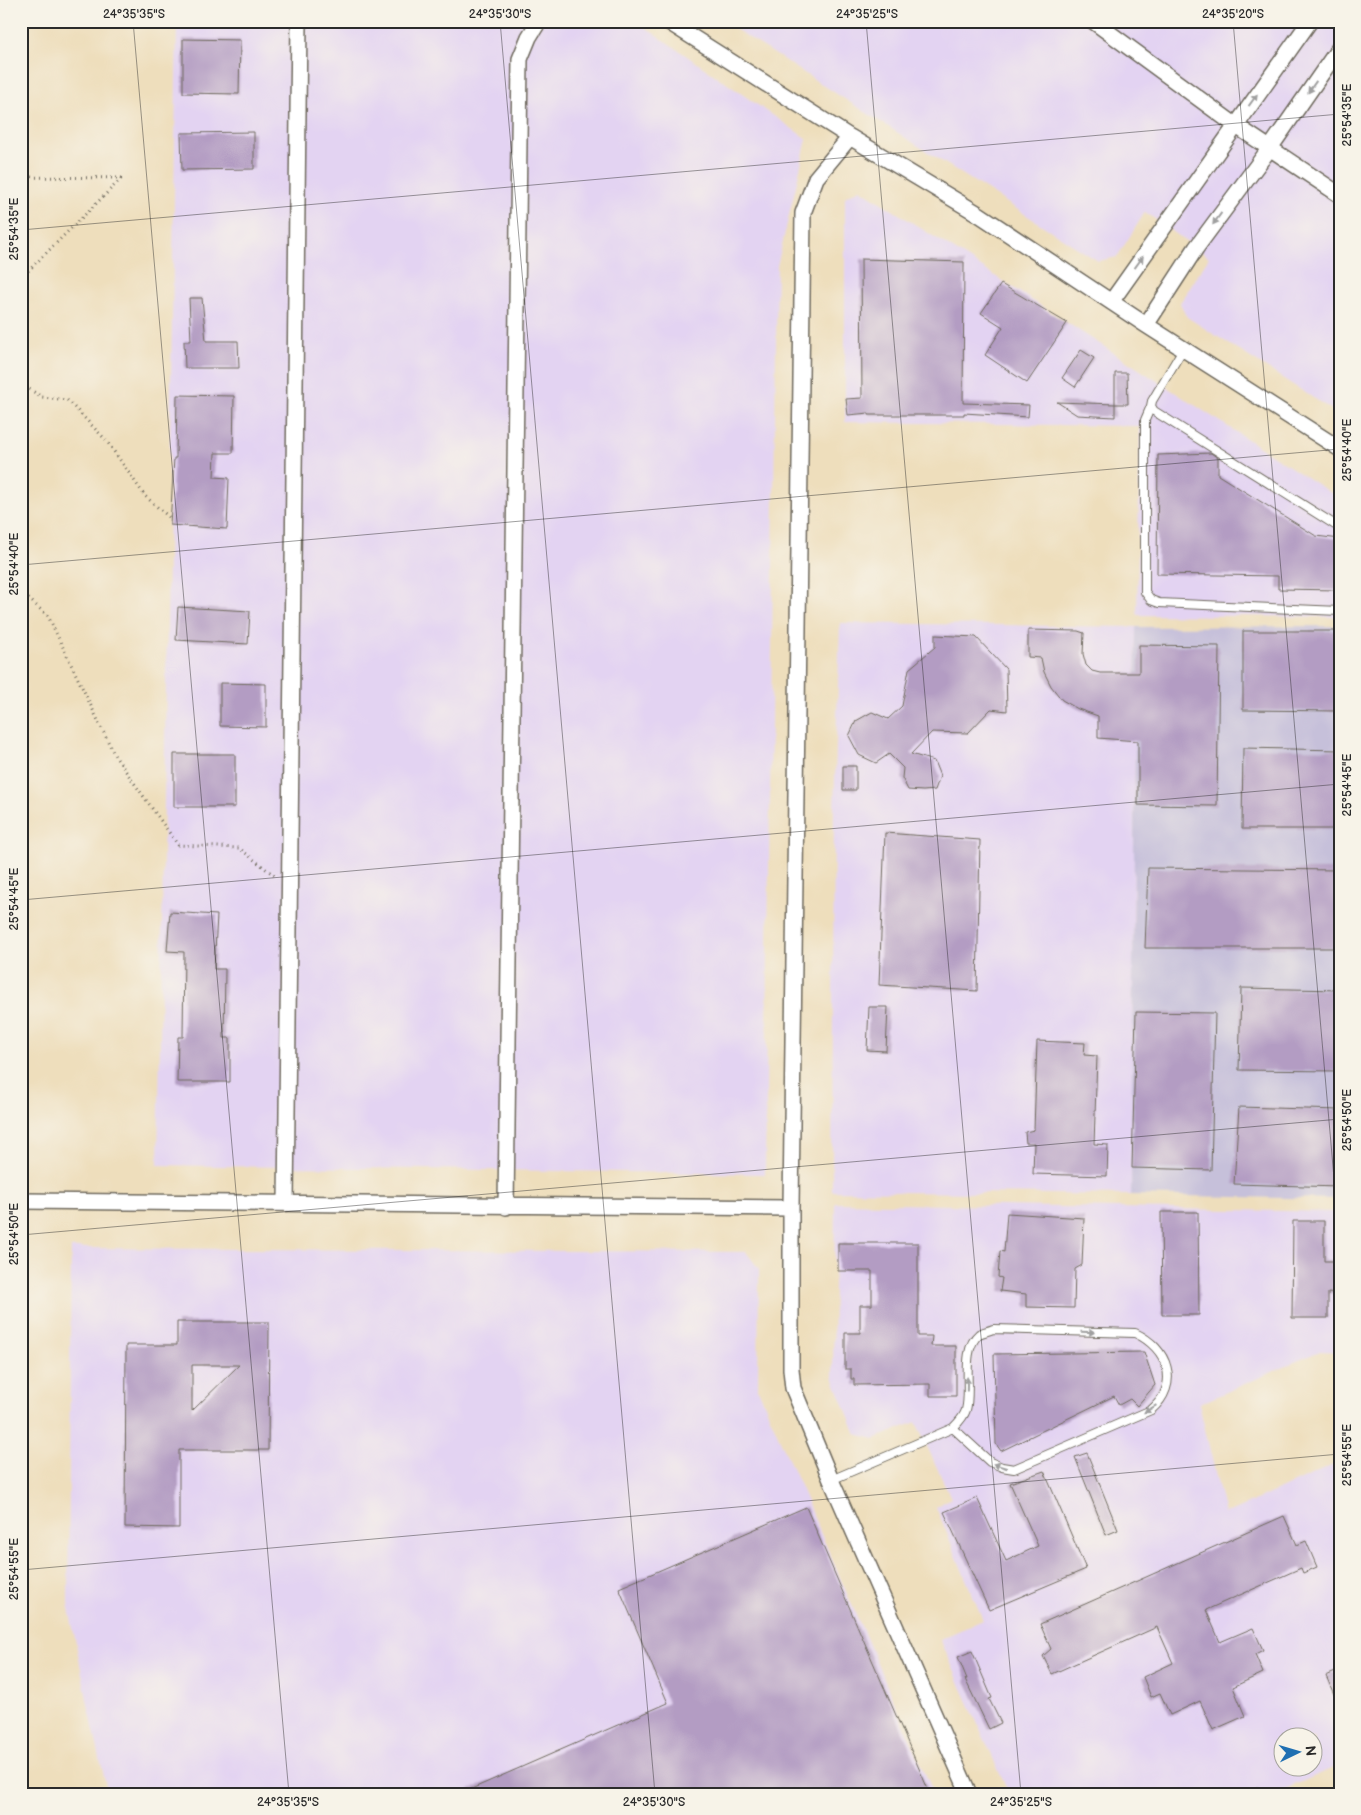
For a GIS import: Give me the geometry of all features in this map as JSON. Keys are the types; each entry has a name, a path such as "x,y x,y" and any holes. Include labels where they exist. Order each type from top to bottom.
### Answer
{"street":[{"path":"286,1203 299,21"},
{"path":"506,1207 520,58 529,37 539,21"},
{"path":"667,21 850,138 980,215 1146,326 1340,449"},
{"path":"1093,21 1235,125 1339,192"},
{"path":"1111,302 1310,21"},
{"path":"1146,326 1196,248 1270,148 1340,47"},
{"path":"850,138 816,178 803,212 791,1208 791,1369 793,1388 831,1480 969,1794"},
{"path":"21,1201 506,1207 791,1208"}],"lane":[{"path":"1183,349 1157,391 1145,420 1145,592 1151,600 1160,603 1340,611"},
{"path":"1152,406 1154,411 1340,528"},
{"path":"831,1480 953,1428 966,1412 971,1346 979,1334 994,1329 1135,1333 1154,1344 1167,1368 1169,1381 1166,1392 1160,1402 1151,1410 1014,1469 990,1462 953,1428"}],"path":[{"path":"21,177 122,178 21,278"},
{"path":"21,384 42,397 66,400 106,440 145,496 170,519"},
{"path":"21,592 48,616 115,756 178,845 239,848 289,887"},
{"path":"1256,1787 1259,1794"}],"shaded area":[{"path":"177,21 636,21 807,139 777,266 765,1174 158,1165"},
{"path":"723,21 1340,21 1340,415 1187,317 1180,303 1209,257 1145,212 1117,257 1098,261"},
{"path":"860,189 1340,499 1340,617 1137,615 1140,426 845,422 845,197"},
{"path":"840,623 1136,627 1131,1195 832,1191 834,812"},
{"path":"1340,626 1340,1199 1131,1195 1136,627"},
{"path":"835,1203 1340,1212 1340,1352 1320,1351 1199,1404 1225,1514 1340,1462 1340,1765 1324,1772 1324,1728 1274,1728 1274,1778 1310,1778 1274,1794 1009,1794 940,1639 983,1620 936,1507 951,1498 916,1422 874,1439 856,1434 833,1377"},
{"path":"71,1248 746,1252 759,1269 758,1389 934,1794 108,1794 68,1603"}],"building":[{"path":"183,39 240,40 239,94 183,93"},
{"path":"254,132 254,169 182,170 181,133"},
{"path":"861,259 964,262 963,403 1029,405 1028,417 964,413 964,415 869,415 869,413 848,415 846,399 862,398"},
{"path":"1001,284 1067,323 1027,383 985,355 1003,327 981,313"},
{"path":"189,298 202,298 206,341 238,341 239,368 185,368 184,341 191,341"},
{"path":"1081,350 1094,358 1075,387 1062,378"},
{"path":"1115,373 1127,373 1128,404 1115,404"},
{"path":"177,395 234,396 233,453 215,453 214,477 229,478 227,529 170,525 174,458 176,458"},
{"path":"1057,402 1115,404 1115,417 1077,415"},
{"path":"1211,453 1218,458 1218,475 1316,536 1340,539 1340,590 1278,589 1278,576 1157,574 1158,455"},
{"path":"178,607 250,611 248,644 176,640"},
{"path":"1028,630 1078,631 1084,633 1083,654 1086,665 1092,671 1100,673 1139,673 1139,645 1219,646 1217,806 1138,805 1138,741 1098,738 1098,716 1078,709 1062,700 1051,686 1044,672 1041,658 1028,657"},
{"path":"1243,631 1340,631 1340,711 1243,710"},
{"path":"935,635 976,637 1006,669 1007,711 991,709 968,733 932,732 911,754 934,761 940,776 935,790 908,790 902,778 903,768 889,754 876,763 859,755 849,736 856,721 872,712 888,719 902,706 909,669 935,647"},
{"path":"220,683 266,684 266,727 220,726"},
{"path":"1243,748 1340,750 1340,829 1242,829"},
{"path":"174,754 235,754 235,807 174,807"},
{"path":"843,766 856,766 856,790 843,790"},
{"path":"885,833 980,840 977,991 879,985"},
{"path":"1148,868 1340,870 1340,948 1145,948"},
{"path":"170,912 217,915 214,969 225,969 224,1038 230,1038 230,1082 177,1082 178,1037 183,1037 184,952 167,951"},
{"path":"1241,988 1340,990 1340,1071 1239,1070"},
{"path":"869,1007 888,1007 886,1051 867,1050"},
{"path":"1136,1012 1215,1013 1211,1170 1132,1168"},
{"path":"1037,1041 1085,1043 1084,1055 1097,1056 1094,1144 1108,1145 1107,1176 1033,1174 1034,1143 1026,1143 1025,1132 1034,1130"},
{"path":"1239,1107 1340,1110 1340,1187 1234,1184"},
{"path":"1161,1212 1198,1212 1199,1315 1162,1315"},
{"path":"1007,1213 1084,1218 1082,1265 1075,1269 1074,1308 1026,1307 1026,1294 1000,1291 1002,1278 998,1277 1000,1251 1004,1252"},
{"path":"1293,1221 1324,1221 1324,1261 1340,1261 1340,1294 1328,1293 1328,1318 1292,1318"},
{"path":"838,1243 918,1243 918,1336 932,1336 931,1346 956,1346 956,1396 930,1396 930,1384 854,1385 854,1379 851,1379 851,1369 845,1369 845,1333 860,1333 860,1305 872,1305 872,1271 838,1271"},
{"path":"177,1322 269,1322 268,1450 179,1450 179,1528 125,1527 126,1345 177,1345","holes":["192,1365 239,1365 192,1411"]},
{"path":"1144,1352 1155,1385 1137,1406 1130,1399 1119,1405 1114,1396 1001,1451 996,1444 994,1354"},
{"path":"1087,1453 1118,1530 1106,1535 1075,1457"},
{"path":"1044,1471 1086,1569 989,1610 944,1512 977,1498 1006,1561 1038,1546 1010,1483"},
{"path":"806,1507 930,1794 460,1794 668,1703 619,1588"},
{"path":"1284,1516 1297,1545 1306,1541 1317,1567 1303,1573 1301,1568 1206,1610 1220,1642 1253,1628 1263,1650 1255,1654 1263,1673 1233,1687 1245,1716 1213,1730 1200,1701 1170,1715 1160,1693 1151,1697 1143,1677 1173,1663 1157,1627 1052,1674 1043,1656 1051,1649 1040,1624"},
{"path":"972,1651 992,1698 989,1699 1001,1723 989,1729 965,1679 967,1679 958,1657"},
{"path":"1340,1670 1340,1708 1326,1676"}]}
